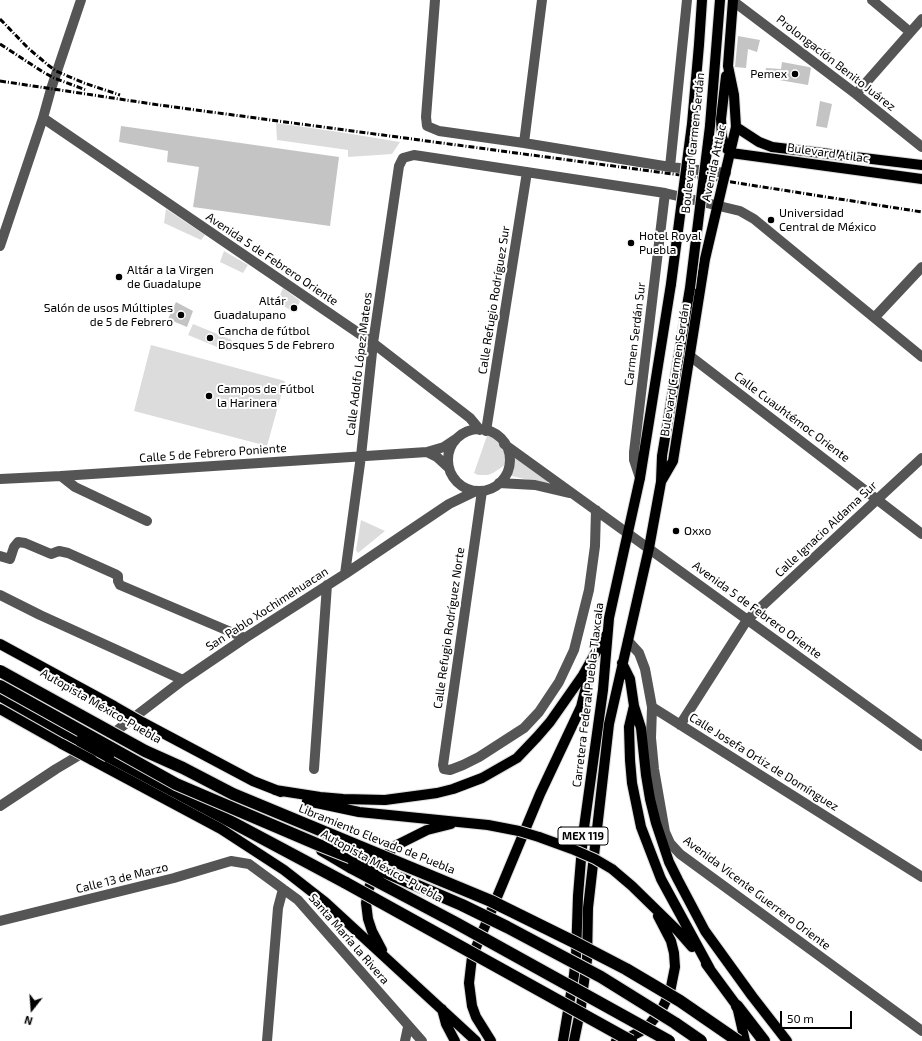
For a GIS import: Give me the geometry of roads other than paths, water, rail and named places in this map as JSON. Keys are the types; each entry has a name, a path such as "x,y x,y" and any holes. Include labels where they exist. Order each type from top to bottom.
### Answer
{"highway":[{"name":"Autopista México-Puebla","path":"0,664 352,868 470,930 669,1041"},
{"name":"Libramiento Elevado de Puebla","path":"0,671 145,751 183,768 233,794 491,901 565,938 626,969 680,1001 738,1041"},
{"path":"0,686 176,784 362,862 507,927 602,977 701,1041"},
{"path":"0,696 108,756 346,883 632,1041"},
{"path":"737,1006 764,1041"}],"main road":[{"name":"Boulevard Carmen Serdán","path":"671,284 692,124 702,0"},
{"name":"Boulevard Carmen Serdán","path":"690,288 710,126 720,0"},
{"name":"Avenida Attlac","path":"705,259 736,127 734,95 728,66 733,0"},
{"path":"728,66 721,119 722,137 726,148 731,153"},
{"name":"Bulevard Atilac","path":"736,127 759,142 772,147 922,165"},
{"name":"Bulevard Atilac","path":"731,153 922,179"},
{"name":"Bulevard Carmen Serdán","path":"661,482 673,461 705,259"},
{"name":"Carretera Federal Puebla-Tlaxcala","path":"563,1041 574,975 583,834 603,690 609,618 640,478 671,284"},
{"name":"Carretera Federal Puebla-Tlaxcala","path":"574,1041 581,1006 587,960 588,908 609,724 649,548 661,482 662,456 690,288"},
{"path":"274,790 336,799 385,800 437,793 468,784 494,772 517,758 550,722 593,659 608,630"},
{"path":"0,644 142,722 274,790 308,801 359,812 468,822 519,830 539,836 595,859 612,869 632,886 678,931 710,969 737,1006 745,1041"},
{"path":"490,1041 476,1017 472,1006 469,983 472,957 540,794 581,707 593,659"},
{"path":"622,663 630,679 634,706 641,728 646,775 654,817 675,874 705,931 787,1041"},
{"path":"634,706 629,727 630,760 632,783 642,827 661,879 689,933 710,969"},
{"path":"0,709 221,829 278,866 307,887 476,1041"},
{"path":"387,959 368,918 366,903 368,891 374,874 389,852 405,840 440,826 468,822"},
{"path":"616,1041 634,1034 649,1025 662,1009 672,984 675,967 673,947 663,924 650,905"},
{"path":"442,1009 446,1024 456,1041"}],"street":[{"path":"0,246 81,0"},
{"path":"435,0 426,117 427,126 439,131 726,173"},
{"path":"524,143 542,0"},
{"path":"670,166 687,0"},
{"name":"Prolongación Benito Juárez","path":"733,0 856,94 922,147"},
{"path":"872,0 910,32"},
{"path":"856,94 922,18"},
{"name":"Avenida 5 de Febrero Oriente","path":"43,118 373,343 470,418 483,430"},
{"name":"Calle Adolfo López Mateos","path":"345,574 373,343 399,166 403,158 414,155 527,172"},
{"path":"527,172 665,193 740,211 754,219 922,357"},
{"name":"Calle Refugio Rodríguez Sur","path":"483,430 527,172"},
{"name":"Carmen Serdán Sur","path":"640,478 634,460 634,452 665,193"},
{"path":"875,317 922,267"},
{"name":"Calle Cuauhtémoc Oriente","path":"690,356 922,534"},
{"path":"427,452 437,457 449,468 456,481 466,489 479,491 491,488 499,483 506,474 509,465 508,452 504,444 496,436 483,430 466,432 456,439 449,452 449,468"},
{"name":"Calle 5 de Febrero Poniente","path":"0,479 427,452 444,447 456,439"},
{"name":"Avenida 5 de Febrero Oriente","path":"504,444 577,495 628,534 922,746"},
{"name":"Calle Ignacio Aldama Sur","path":"680,725 747,620 922,458"},
{"path":"61,476 75,487 147,521"},
{"path":"449,504 455,491 456,481"},
{"name":"Avenida 5 de Febrero Oriente","path":"499,483 535,485 577,495"},
{"name":"San Pablo Xochimehuacan","path":"0,806 56,769 103,741 183,680 245,638 345,574 449,504 479,491"},
{"name":"Calle Refugio Rodríguez Norte","path":"479,491 443,764 444,769 450,770 463,765 495,748 524,728 539,712 559,682 574,650 590,590 595,546 596,510"},
{"path":"0,556 10,559 14,547 18,542 25,543 51,554 59,551 68,553 115,574 118,576 120,585 245,638"},
{"path":"314,769 327,585"},
{"path":"0,595 40,615 183,680"},
{"path":"628,642 638,653 645,669 652,707"},
{"name":"Calle Josefa Ortiz de Domínguez","path":"652,707 922,877"},
{"name":"Avenida Vicente Guerrero Oriente","path":"652,707 651,738 654,769 665,832 670,843 680,854 922,1032"},
{"name":"Calle 13 de Marzo","path":"0,921 174,878 231,861 249,864"},
{"name":"Santa María la Rivera","path":"249,864 298,900 408,1027 422,1041"},
{"path":"298,900 307,887"},
{"path":"267,1041 278,908 283,889"},
{"path":"405,1041 408,1027"}],"railway":[{"path":"0,19 28,48 56,71 84,83 120,95"},
{"path":"0,44 54,78 86,90"},
{"path":"0,81 159,105 725,181 922,212"}],"place":[{"name":"Pemex","path":"795,74"},
{"name":"Universidad Central de México","path":"771,220"},
{"name":"Hotel Royal Puebla","path":"631,243"},
{"name":"Altár a la Virgen de Guadalupe","path":"119,277"},
{"name":"Altár Guadalupano","path":"294,308"},
{"name":"Salón de usos Múltiples de 5 de Febrero","path":"181,315"},
{"name":"Cancha de fútbol Bosques 5 de Febrero","path":"210,338"},
{"name":"Campos de Fútbol la Harinera","path":"209,396"},
{"name":"Oxxo","path":"676,531"}]}
